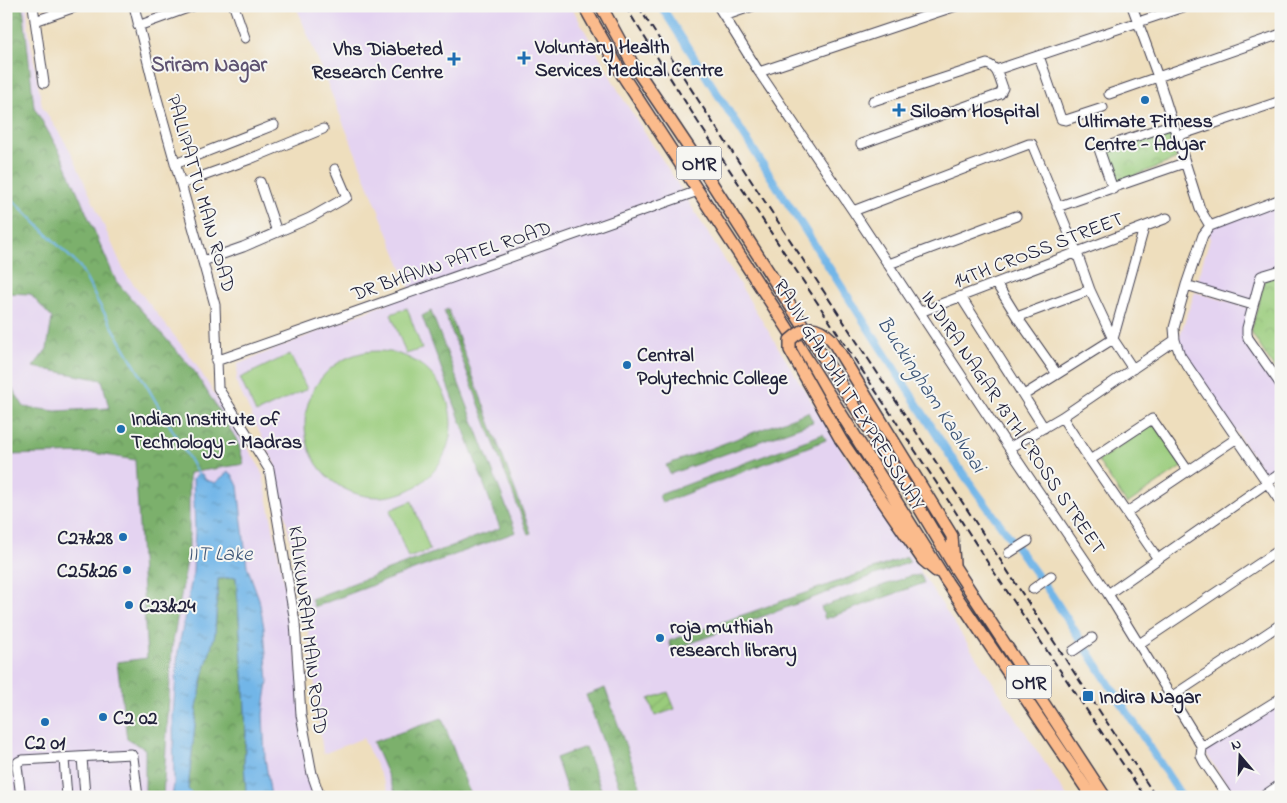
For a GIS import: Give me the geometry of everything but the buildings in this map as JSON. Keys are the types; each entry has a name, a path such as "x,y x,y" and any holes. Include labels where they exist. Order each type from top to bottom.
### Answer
{"main road":[{"name":"RAJIV GANDHI IT EXPRESSWAY","path":"584,6 623,76 786,326 947,582 1092,797"},
{"name":"RAJIV GANDHI IT EXPRESSWAY","path":"601,6 632,63 695,157 911,494 954,566 1105,797"},
{"path":"947,582 923,560 841,440 790,350 790,340 800,331 811,327 823,330 832,340 952,536 954,566"}],"street":[{"path":"33,6 44,83"},
{"path":"35,21 78,6"},
{"name":"PALLIPATTU MAIN ROAD","path":"134,6 175,164 215,305 216,361"},
{"path":"138,26 193,6"},
{"path":"234,6 245,38"},
{"name":"INDIRA NAGAR 13TH CROSS STREET","path":"718,6 759,72 1108,594 1202,747 1201,756 1204,762 1228,797"},
{"path":"724,16 753,6"},
{"path":"759,72 956,6"},
{"path":"1132,6 1158,77 1200,209 1210,226"},
{"path":"996,70 1186,6"},
{"path":"1109,94 1281,34"},
{"path":"1039,56 1061,119 1066,120 1103,108"},
{"path":"861,144 1000,94 1003,88 994,67 986,64 873,101"},
{"path":"1177,136 1281,101"},
{"path":"1113,189 1099,149 1173,124"},
{"path":"175,164 274,125"},
{"path":"181,184 250,159 324,128"},
{"path":"853,211 1032,144 1077,253 1090,290 1113,339 1132,370"},
{"path":"1057,207 1184,163"},
{"path":"203,261 310,218 347,197 335,169"},
{"path":"260,182 277,232"},
{"name":"DR BHAVIN PATEL ROAD","path":"216,361 698,191"},
{"path":"1281,199 1210,226 1203,236 1174,328 1175,340 1180,355 1281,503"},
{"path":"889,264 1016,216"},
{"name":"14TH CROSS STREET","path":"920,312 1167,218"},
{"path":"1024,395 1113,339 1144,228"},
{"path":"1279,379 1248,338 1247,328 1261,276 1281,270"},
{"path":"996,283 1057,374"},
{"path":"1186,285 1253,305"},
{"path":"1018,317 1090,290"},
{"path":"961,297 1044,428"},
{"path":"1009,448 1062,417 1175,340"},
{"name":"KALIKUNRAM MAIN ROAD","path":"216,361 218,388 268,469 294,622 301,715 312,774 320,797"},
{"path":"1062,417 1158,559"},
{"path":"1090,460 1152,419 1188,471"},
{"path":"1126,512 1237,438"},
{"path":"1108,594 1281,473"},
{"path":"1009,552 1028,541"},
{"path":"1139,644 1281,549"},
{"path":"1033,589 1051,576"},
{"path":"1171,697 1281,624"},
{"path":"1073,651 1092,638"},
{"path":"1202,747 1281,698"},
{"path":"21,797 18,762 22,760 131,754 138,797"},
{"path":"82,758 84,797"},
{"path":"64,759 67,797"},
{"path":"1262,797 1281,784"}],"shaded area":[{"name":"Indian Institute of Technology - Madras","path":"6,6 27,6 28,27 42,106 70,150 125,273 194,361 262,471 292,623 314,797 6,797"},
{"path":"296,6 571,6 622,97 836,441 1067,797 391,797 363,738 323,754 307,620 274,463 236,382 238,364 412,293"},
{"path":"1281,199 1281,269 1262,275 1254,302 1195,286 1210,239 1209,222"},
{"path":"1195,292 1252,308 1247,335 1281,386 1281,465 1266,476 1177,344"},
{"path":"1281,699 1281,780 1257,797 1235,797 1203,749"}],"green space":[{"path":"6,6 23,6 34,107 61,154 116,281 195,372 238,442 244,464 189,473 189,549 172,648 163,797 145,797 145,749 127,739 117,662 147,658 135,460 93,453 6,455 6,384 9,383 24,407 56,411 109,408 102,380 33,367 47,349 52,318 30,294 6,293"},
{"path":"1168,130 1177,159 1114,184 1103,151"},
{"path":"1281,273 1281,375 1279,376 1251,332 1265,278"},
{"path":"407,308 422,349 406,354 391,314"},
{"path":"448,309 531,533 528,534 444,311"},
{"path":"431,311 516,532 314,607 311,599 500,528 422,316"},
{"path":"378,351 406,356 430,372 446,396 451,424 446,452 430,476 406,492 378,497 350,492 326,476 310,452 305,424 310,396 326,372 350,356"},
{"path":"290,354 307,389 256,413 240,378"},
{"path":"808,412 813,422 670,474 666,465"},
{"path":"1154,423 1183,466 1127,504 1098,461"},
{"path":"823,434 826,440 662,503 659,495"},
{"path":"412,501 430,550 408,558 390,510"},
{"path":"907,557 910,562 672,650 669,641"},
{"path":"921,575 924,583 825,619 821,607 910,576"},
{"path":"236,577 244,687 246,792 231,797 195,797 188,790 197,707 204,672 215,634 218,579"},
{"path":"605,688 644,797 623,797 586,695"},
{"path":"668,692 675,709 655,716 649,699"},
{"path":"442,718 471,797 397,797 373,742"},
{"path":"585,747 604,797 569,797 556,758"}],"water":[{"name":"IIT Lake","path":"228,472 232,474 238,486 247,566 259,599 264,628 268,682 263,714 265,758 271,797 231,797 246,791 244,687 236,577 218,579 215,634 204,672 197,707 188,789 195,797 172,797 174,784 173,715 178,652 193,573 195,529 193,478 198,474 202,474 206,480 215,483"}],"waterway":[{"name":"Buckingham Kaalvaai","path":"661,6 951,457 1051,594 1182,797"},
{"path":"6,193 80,267 98,302 198,474"}],"railway":[{"path":"625,6 698,122 988,563 1145,797"},
{"path":"638,6 1156,797"}],"place":[{"name":"Voluntary Health Services Medical Centre","path":"524,58"},
{"name":"Vhs Diabeted Research Centre","path":"454,59"},
{"name":"Ultimate Fitness Centre - Adyar","path":"1145,100"},
{"name":"Siloam Hospital","path":"899,110"},
{"name":"Central Polytechnic College","path":"627,365"},
{"name":"Indian Institute of Technology - Madras","path":"121,429"},
{"name":"C27&28","path":"123,537"},
{"name":"C25&26","path":"127,570"},
{"name":"C23&24","path":"129,605"},
{"name":"roja muthiah research library","path":"660,638"},
{"name":"Indira Nagar","path":"1088,696"},
{"name":"C2 02","path":"103,717"},
{"name":"C2 01","path":"45,722"}],"district":[{"name":"Sriram Nagar","path":"209,64"}]}
